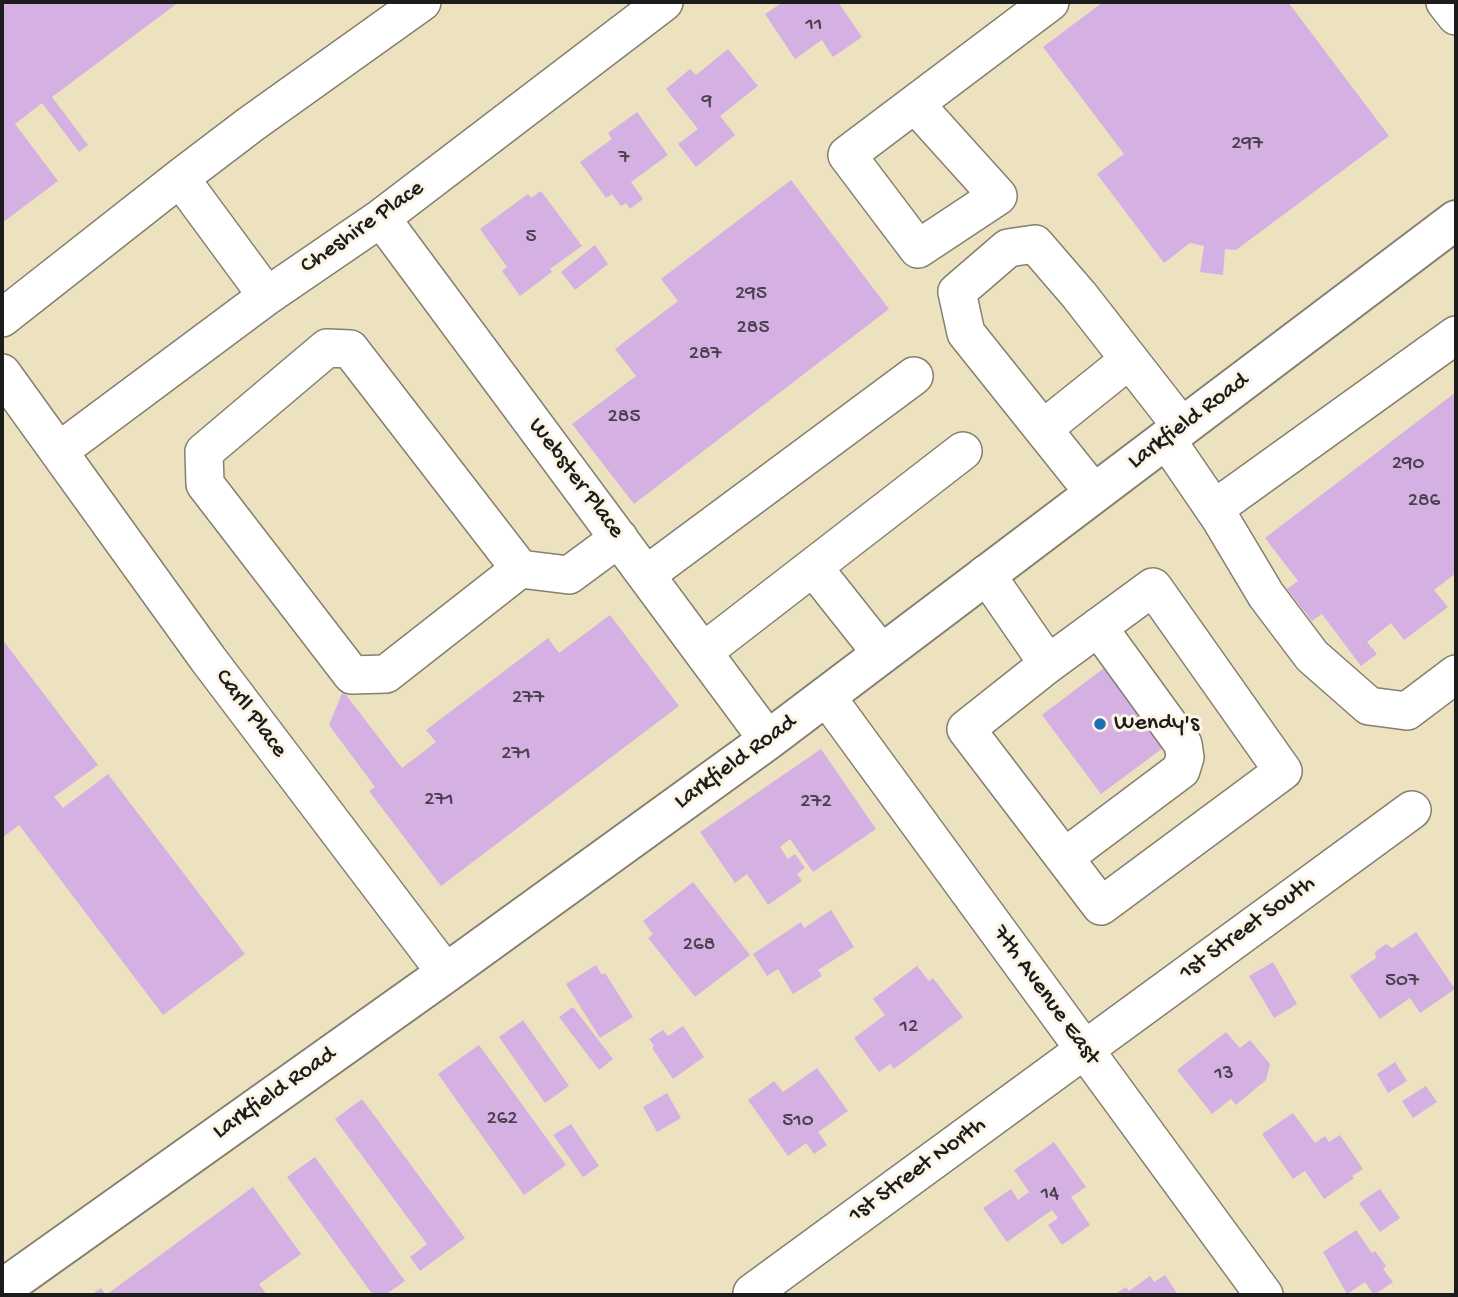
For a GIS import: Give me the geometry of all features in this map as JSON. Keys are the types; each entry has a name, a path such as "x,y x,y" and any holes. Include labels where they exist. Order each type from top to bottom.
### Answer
{"main road":[{"name":"Larkfield Road","path":"2,1289 768,740 1456,220"}],"street":[{"path":"2,318 251,124 422,2"},
{"name":"Cheshire Place","path":"59,451 267,296 381,218 664,2"},
{"path":"915,104 1050,2"},
{"path":"1445,2 1456,16"},
{"path":"180,178 267,296"},
{"name":"Webster Place","path":"381,218 768,740"},
{"path":"1094,493 966,333 957,292 1008,248 1035,244 1129,360 1266,594 1312,656 1369,706 1407,711 1456,674"},
{"path":"1214,509 1456,335"},
{"path":"520,569 351,349 327,348 204,452 205,484 352,676 386,674 520,569 569,575 619,538"},
{"path":"1044,429 1129,360"},
{"name":"Carll Place","path":"2,373 208,659 446,973"},
{"path":"646,575 914,376"},
{"path":"703,652 963,451"},
{"path":"813,566 882,654"},
{"path":"986,575 1048,664"},
{"path":"1153,587 1283,771 1101,906 966,729 1098,627 1153,587"},
{"path":"1065,857 1181,769 1185,757 1183,744 1098,627"},
{"name":"7th Avenue East","path":"827,696 1264,1295"},
{"name":"1st Street South","path":"1084,1049 1412,810"},
{"name":"1st Street North","path":"752,1293 1084,1049"}],"building":[{"path":"2,2 179,2 52,97 88,145 79,152 42,103 15,124 58,181 2,223"},
{"path":"783,2 838,2 862,37 833,57 822,40 795,59 765,14"},
{"path":"1103,2 1288,2 1389,136 1236,250 1225,249 1223,275 1200,272 1204,246 1190,243 1164,263 1097,174 1124,154 1043,47"},
{"path":"728,49 758,86 720,116 735,135 696,167 678,144 698,129 666,89 690,69 696,75"},
{"path":"637,112 668,155 631,182 643,199 630,209 626,203 621,206 612,194 606,198 580,162 612,139 608,133"},
{"path":"791,180 889,309 634,504 572,424 636,376 615,349 678,301 661,279"},
{"path":"541,191 582,246 550,269 552,272 520,296 502,271 507,267 480,229 528,194 531,198"},
{"path":"595,245 608,264 575,290 561,272"},
{"path":"1456,392 1456,573 1434,590 1448,607 1404,640 1391,623 1367,642 1377,654 1361,666 1322,614 1312,621 1287,589 1298,581 1265,538"},
{"path":"610,615 679,706 441,886 369,791 375,787 329,725 343,691 402,768 436,742 426,730 548,638 559,653"},
{"path":"2,639 98,765 54,797 63,808 108,774 245,954 163,1015 19,825 2,838"},
{"path":"1104,668 1119,688 1126,683 1140,701 1133,707 1146,725 1154,720 1161,730 1154,736 1163,748 1101,794 1042,715"},
{"path":"821,749 876,829 813,872 790,839 780,847 788,859 795,854 805,868 797,874 802,881 768,905 747,874 735,883 700,832"},
{"path":"693,882 750,955 695,997 648,938 653,934 643,921"},
{"path":"831,910 854,947 818,970 822,976 793,994 778,969 767,976 753,954 801,922 804,928"},
{"path":"1416,932 1455,989 1420,1013 1410,998 1380,1019 1350,976 1376,958 1375,952 1386,944 1392,948"},
{"path":"1273,962 1297,1004 1274,1018 1249,976"},
{"path":"596,965 602,975 605,973 633,1017 600,1038 566,984"},
{"path":"917,966 929,981 933,978 963,1017 894,1069 890,1064 879,1072 854,1038 885,1015 873,999"},
{"path":"573,1007 613,1059 599,1070 559,1017"},
{"path":"523,1020 569,1086 545,1103 499,1037"},
{"path":"683,1026 704,1057 673,1079 649,1039 663,1030 668,1036"},
{"path":"1226,1032 1240,1048 1250,1040 1270,1064 1266,1080 1236,1105 1231,1099 1212,1114 1177,1070"},
{"path":"479,1045 566,1165 524,1195 438,1074"},
{"path":"1395,1062 1407,1081 1388,1093 1377,1074"},
{"path":"817,1068 848,1111 818,1132 827,1145 814,1154 806,1143 788,1156 748,1100 774,1081 783,1092"},
{"path":"1426,1086 1437,1102 1413,1118 1402,1101"},
{"path":"667,1093 681,1118 657,1132 643,1107"},
{"path":"362,1099 465,1238 420,1271 410,1257 427,1244 335,1119"},
{"path":"1293,1113 1315,1143 1325,1136 1329,1142 1340,1135 1363,1169 1324,1199 1305,1171 1293,1179 1262,1134"},
{"path":"571,1124 599,1166 583,1177 553,1135"},
{"path":"1054,1142 1086,1187 1071,1197 1090,1225 1062,1245 1048,1225 1058,1218 1052,1210 1007,1242 983,1208 1011,1189 1018,1200 1029,1192 1014,1170"},
{"path":"315,1157 405,1281 385,1295 373,1295 287,1177"},
{"path":"253,1187 301,1254 259,1284 267,1295 106,1295"},
{"path":"1380,1189 1400,1218 1380,1232 1359,1203"},
{"path":"1356,1230 1372,1253 1375,1251 1386,1266 1383,1269 1393,1282 1374,1295 1365,1282 1347,1294 1323,1252"},
{"path":"1165,1275 1178,1295 1114,1295 1126,1287 1129,1291 1150,1276 1154,1282"},
{"path":"101,1288 106,1295 91,1295"}],"place":[{"name":"Wendy's","path":"1100,724"}]}
